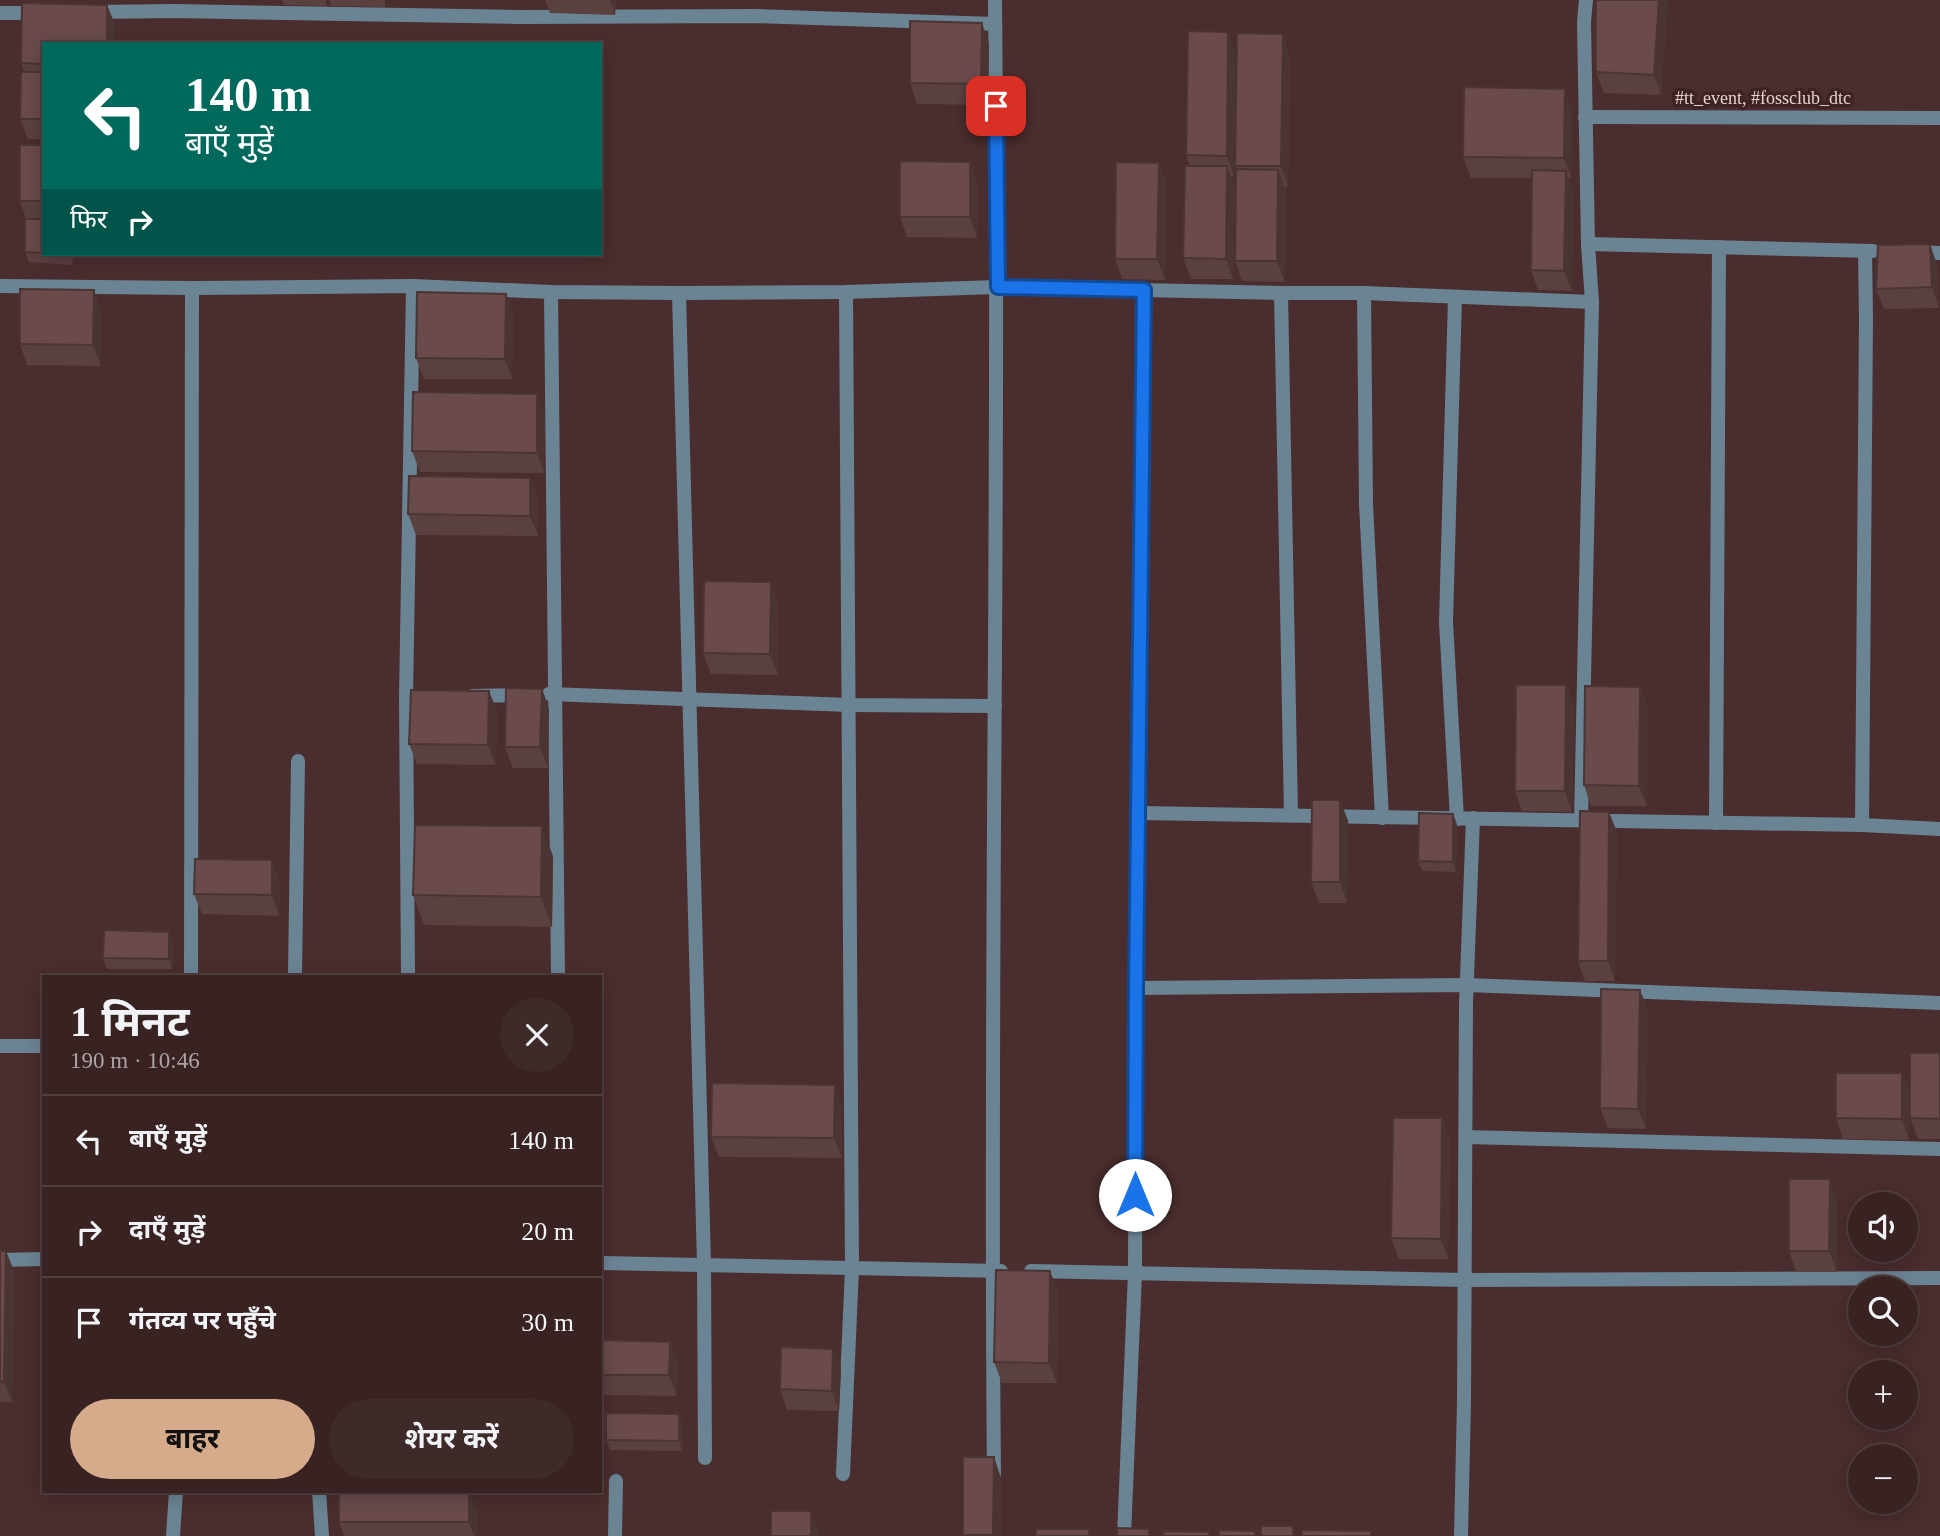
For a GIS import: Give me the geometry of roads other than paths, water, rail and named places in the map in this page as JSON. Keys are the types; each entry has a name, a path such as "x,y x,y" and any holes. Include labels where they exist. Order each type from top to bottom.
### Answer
{"street":[{"path":"994,1475 992,1270 998,287 995,0"},
{"path":"1581,821 1592,302 1588,244 1584,22 1586,0"},
{"path":"81,12 175,11 517,18 755,16 995,24"},
{"path":"0,13 54,12"},
{"name":"#tt_event, #fossclub_dtc","path":"1586,117 1940,118"},
{"path":"1588,244 1940,253"},
{"path":"1716,823 1719,247"},
{"path":"1862,825 1867,318 1865,251"},
{"path":"0,286 412,286 551,292 679,293 846,292 998,287 1364,293 1592,302"},
{"path":"408,975 413,697 412,286"},
{"path":"191,975 192,288"},
{"path":"1125,1536 1135,1273 1144,290"},
{"path":"551,292 558,975"},
{"path":"843,1474 852,1268 846,292"},
{"path":"679,293 704,1265 705,1458"},
{"path":"1281,293 1291,816"},
{"path":"1364,293 1366,504 1382,818"},
{"path":"1455,297 1447,622 1457,819"},
{"path":"460,696 555,694 849,705 995,706"},
{"path":"295,975 298,761"},
{"path":"1139,813 1862,825 1940,829"},
{"path":"1461,1536 1466,1004 1473,818"},
{"path":"1136,988 1468,985 1940,1003"},
{"path":"0,1046 42,1046"},
{"path":"1466,1137 1940,1149"},
{"path":"0,1260 42,1259"},
{"path":"602,1262 1464,1280 1940,1278"},
{"path":"615,1536 616,1480"},
{"path":"173,1536 176,1493"},
{"path":"319,1493 322,1536"}]}
